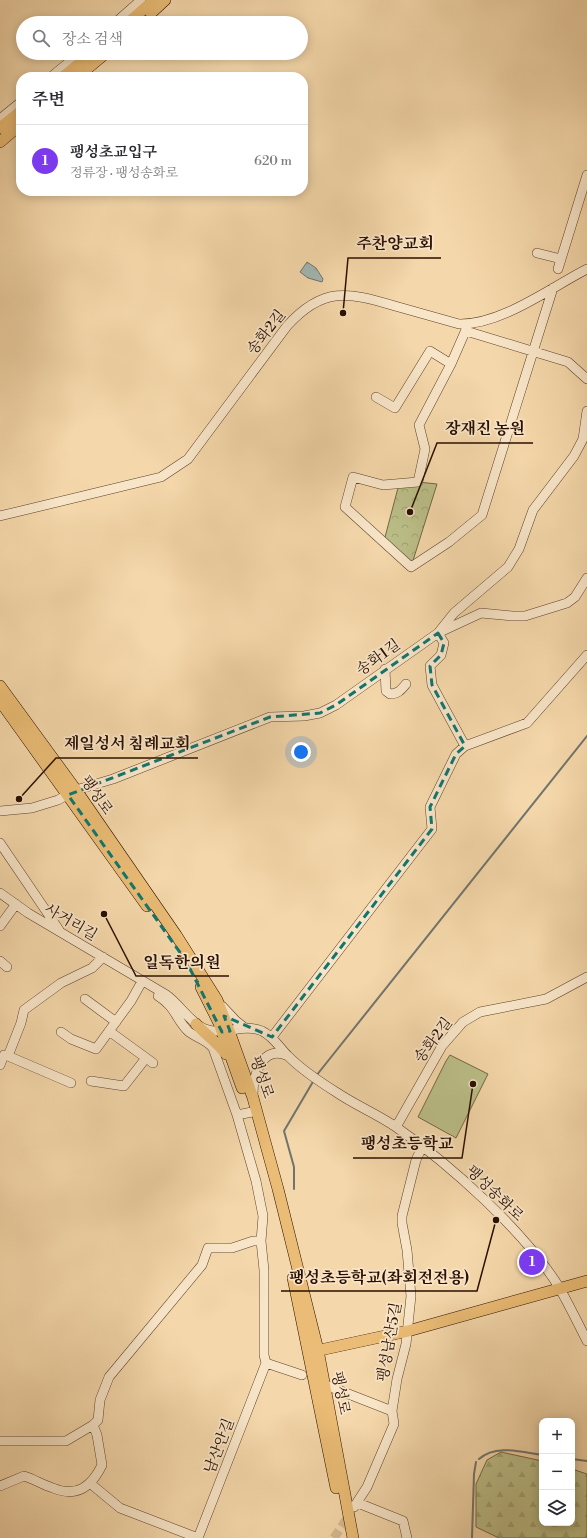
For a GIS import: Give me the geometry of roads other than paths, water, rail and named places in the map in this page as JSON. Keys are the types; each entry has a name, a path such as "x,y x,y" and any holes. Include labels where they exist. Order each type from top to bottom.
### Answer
{"main road":[{"path":"136,16 154,0"},
{"path":"148,16 165,0"},
{"path":"69,72 84,60"},
{"path":"83,72 98,60"},
{"path":"0,128 16,115"},
{"path":"0,142 16,128"},
{"name":"팽성로","path":"0,686 186,961 226,1031 253,1098 312,1326 313,1351 322,1370 353,1538"},
{"name":"팽성로","path":"0,701 72,792 176,935 217,1000 226,1031 233,1064 252,1112 285,1235 313,1351 346,1538"},
{"path":"196,1024 220,1045 233,1064"},
{"path":"313,1351 408,1331 587,1281"},
{"path":"312,1326 316,1333 323,1339 333,1344 340,1345"},
{"path":"322,1370 328,1355 340,1345"}],"street":[{"path":"123,16 141,0"},
{"path":"57,72 72,60"},
{"path":"0,119 16,106"},
{"path":"558,268 587,175"},
{"path":"538,254 561,259"},
{"name":"송화2길","path":"0,516 161,477 173,470 188,459 287,326 297,315 318,301 339,295 360,296 459,324 467,328 495,319 587,269"},
{"path":"552,288 533,351 482,515 449,542 411,567 345,507 353,477 384,485 418,482 425,449 419,425 451,364 467,328 533,351 568,362 587,379"},
{"path":"376,397 395,408 430,351 451,364"},
{"name":"송화1길","path":"0,811 32,808 58,800 72,792 113,779 270,717 304,716 320,713 336,705 438,633 454,613 508,567 514,559 533,510 574,456 583,439 587,411"},
{"path":"465,746 432,684 430,666 441,655 444,643 438,633 481,613 525,616 567,603 575,597 587,578"},
{"path":"272,1038 432,830 430,807 456,754 465,746 527,723 587,655"},
{"path":"385,669 386,691 390,694 395,694 400,691 406,684"},
{"path":"0,843 60,931"},
{"name":"사거리길","path":"0,893 102,959 176,1001 196,1024 205,1029 226,1031"},
{"path":"0,926 16,904"},
{"path":"8,1056 21,1023 24,1010 61,983 92,968 102,959 170,1004 189,1032 210,1045 237,1115 256,1181 263,1216 261,1240 264,1270 264,1354 266,1363 302,1375"},
{"name":"송화2길","path":"396,1127 442,1046 463,1022 480,1012 546,1000 587,977"},
{"path":"61,1032 71,1039 96,1049 131,1001 140,985"},
{"path":"85,999 116,1022"},
{"path":"217,1000 236,1021 245,1028"},
{"name":"팽성송화로","path":"226,1031 245,1028 261,1031 272,1038 288,1056 336,1093 396,1127 448,1168 495,1210 529,1247 559,1288 587,1341"},
{"path":"92,1081 124,1086 149,1060 109,1031"},
{"path":"0,1065 4,1055 8,1056 71,1083"},
{"path":"253,1098 255,1074 263,1060 274,1055 288,1056"},
{"path":"237,1115 252,1112"},
{"name":"팽성남산5길","path":"407,1538 403,1521 356,1505 367,1487 394,1424 392,1411 408,1331 411,1296 407,1250 402,1223 414,1167 422,1147"},
{"path":"0,1441 66,1441 93,1425 98,1420 100,1400 109,1377 202,1265 208,1248 232,1248 261,1240"},
{"name":"남산안길","path":"198,1538 266,1363"},
{"path":"328,1386 392,1411"},
{"path":"0,1486 24,1476 59,1491 76,1491 90,1484 102,1465 97,1435 93,1425"},
{"path":"90,1484 120,1508 198,1538"}],"water":[{"path":"307,262 316,268 323,279 322,282 308,278 300,272"}],"waterway":[{"path":"316,1076 587,736"},
{"path":"294,1189 294,1167 284,1131 314,1080"},
{"path":"479,1459 486,1454 501,1450 539,1455"},
{"path":"575,1459 587,1461"},
{"path":"472,1538 474,1474 476,1462"}],"tunnel":[{"path":"334,1538 351,1512"}],"place":[{"name":"주찬양교회","path":"343,313"},
{"name":"장재진 농원","path":"410,512"},
{"name":"제일성서 침례교회","path":"19,799"},
{"name":"일독한의원","path":"104,914"},
{"name":"팽성초등학교","path":"473,1084"},
{"name":"팽성초등학교(좌회전전용)","path":"496,1220"},
{"name":"팽성초교입구","path":"532,1262"}]}
